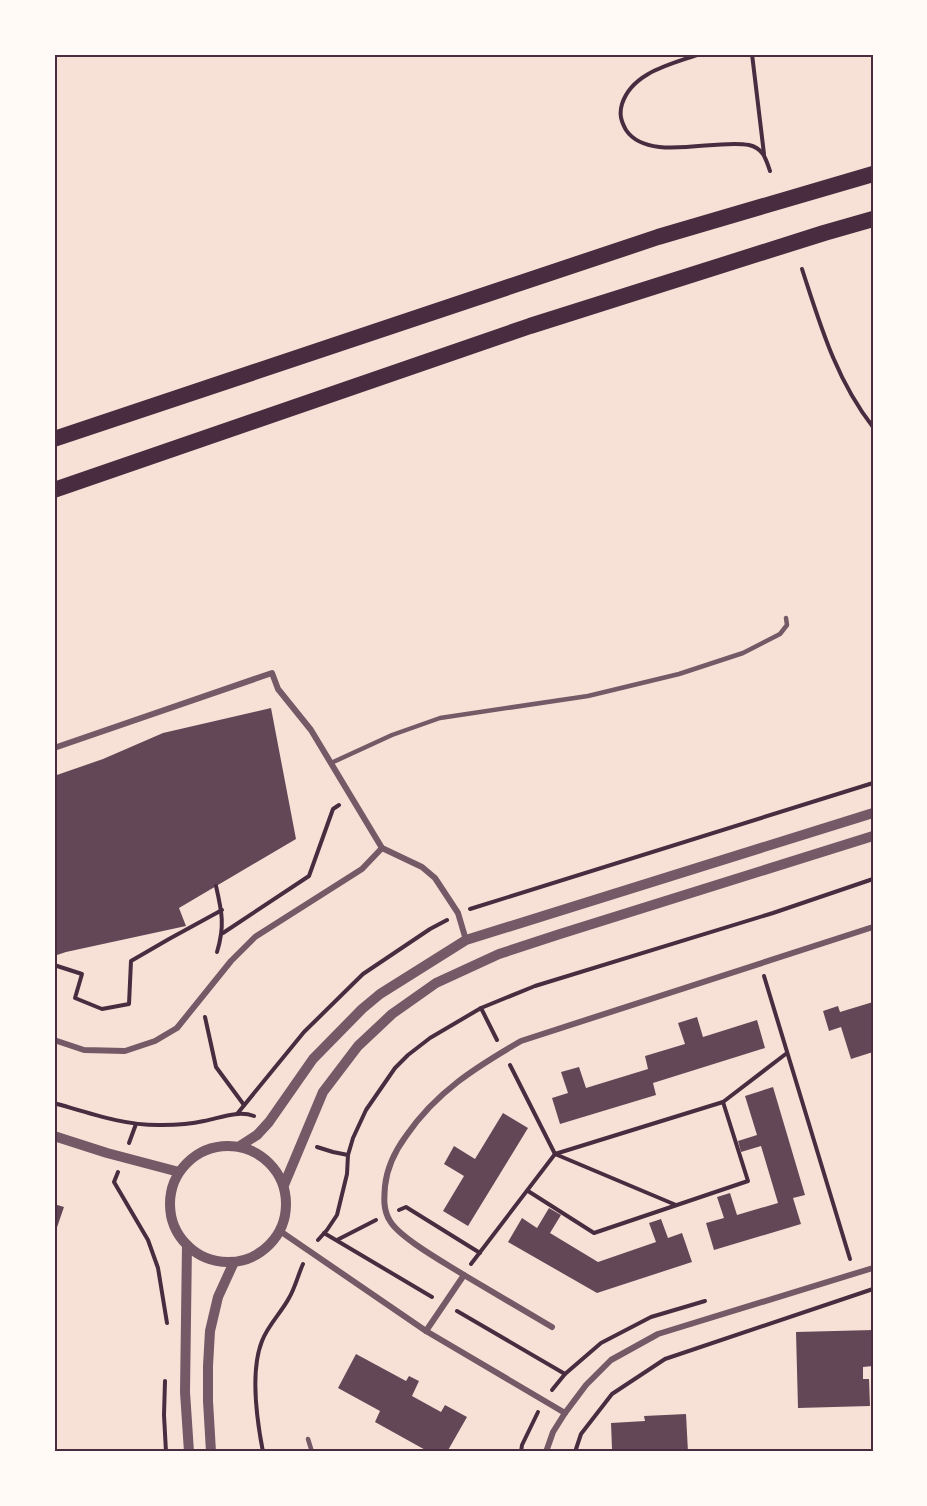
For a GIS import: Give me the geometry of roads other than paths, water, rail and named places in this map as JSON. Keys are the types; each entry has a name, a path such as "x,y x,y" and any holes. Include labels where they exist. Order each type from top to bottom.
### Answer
{"highway":[{"path":"54,439 658,237 873,174"},
{"path":"54,490 530,326 873,219"},
{"path":"54,500 127,465"}],"street":[{"path":"54,748 272,673 278,689 311,730 382,848 422,867 435,878 458,913 466,940"},
{"path":"240,1146 257,1135 269,1122 313,1059 362,1009 380,994 466,940 873,813"},
{"path":"284,1185 323,1092 358,1046 392,1014 436,983 499,954 873,836"},
{"path":"54,1040 84,1050 125,1051 155,1041 177,1028 231,961 255,937 362,869 382,848"},
{"path":"552,1327 464,1275 400,1233 390,1222 384,1209 386,1173 397,1149 417,1120 442,1094 476,1068 521,1041 873,927"},
{"path":"54,1136 123,1158 179,1172"},
{"path":"222,1146 240,1146 259,1154 274,1167 284,1185 287,1200 286,1216 280,1231 268,1246 253,1257 234,1262 217,1261 201,1255 187,1245 176,1229 170,1210 171,1191 179,1172 190,1159 205,1150 222,1146"},
{"path":"280,1231 426,1331 565,1413"},
{"path":"187,1245 185,1392 189,1452"},
{"path":"211,1452 208,1401 210,1331 218,1297 234,1262"},
{"path":"546,1452 553,1432 565,1413 586,1385 611,1360 658,1334 873,1268"},
{"path":"426,1331 464,1275"}],"lane":[{"path":"331,763 392,735 440,718 588,696 679,674 743,653 780,634 787,625 786,618"},
{"path":"308,1439 312,1452"}]}
